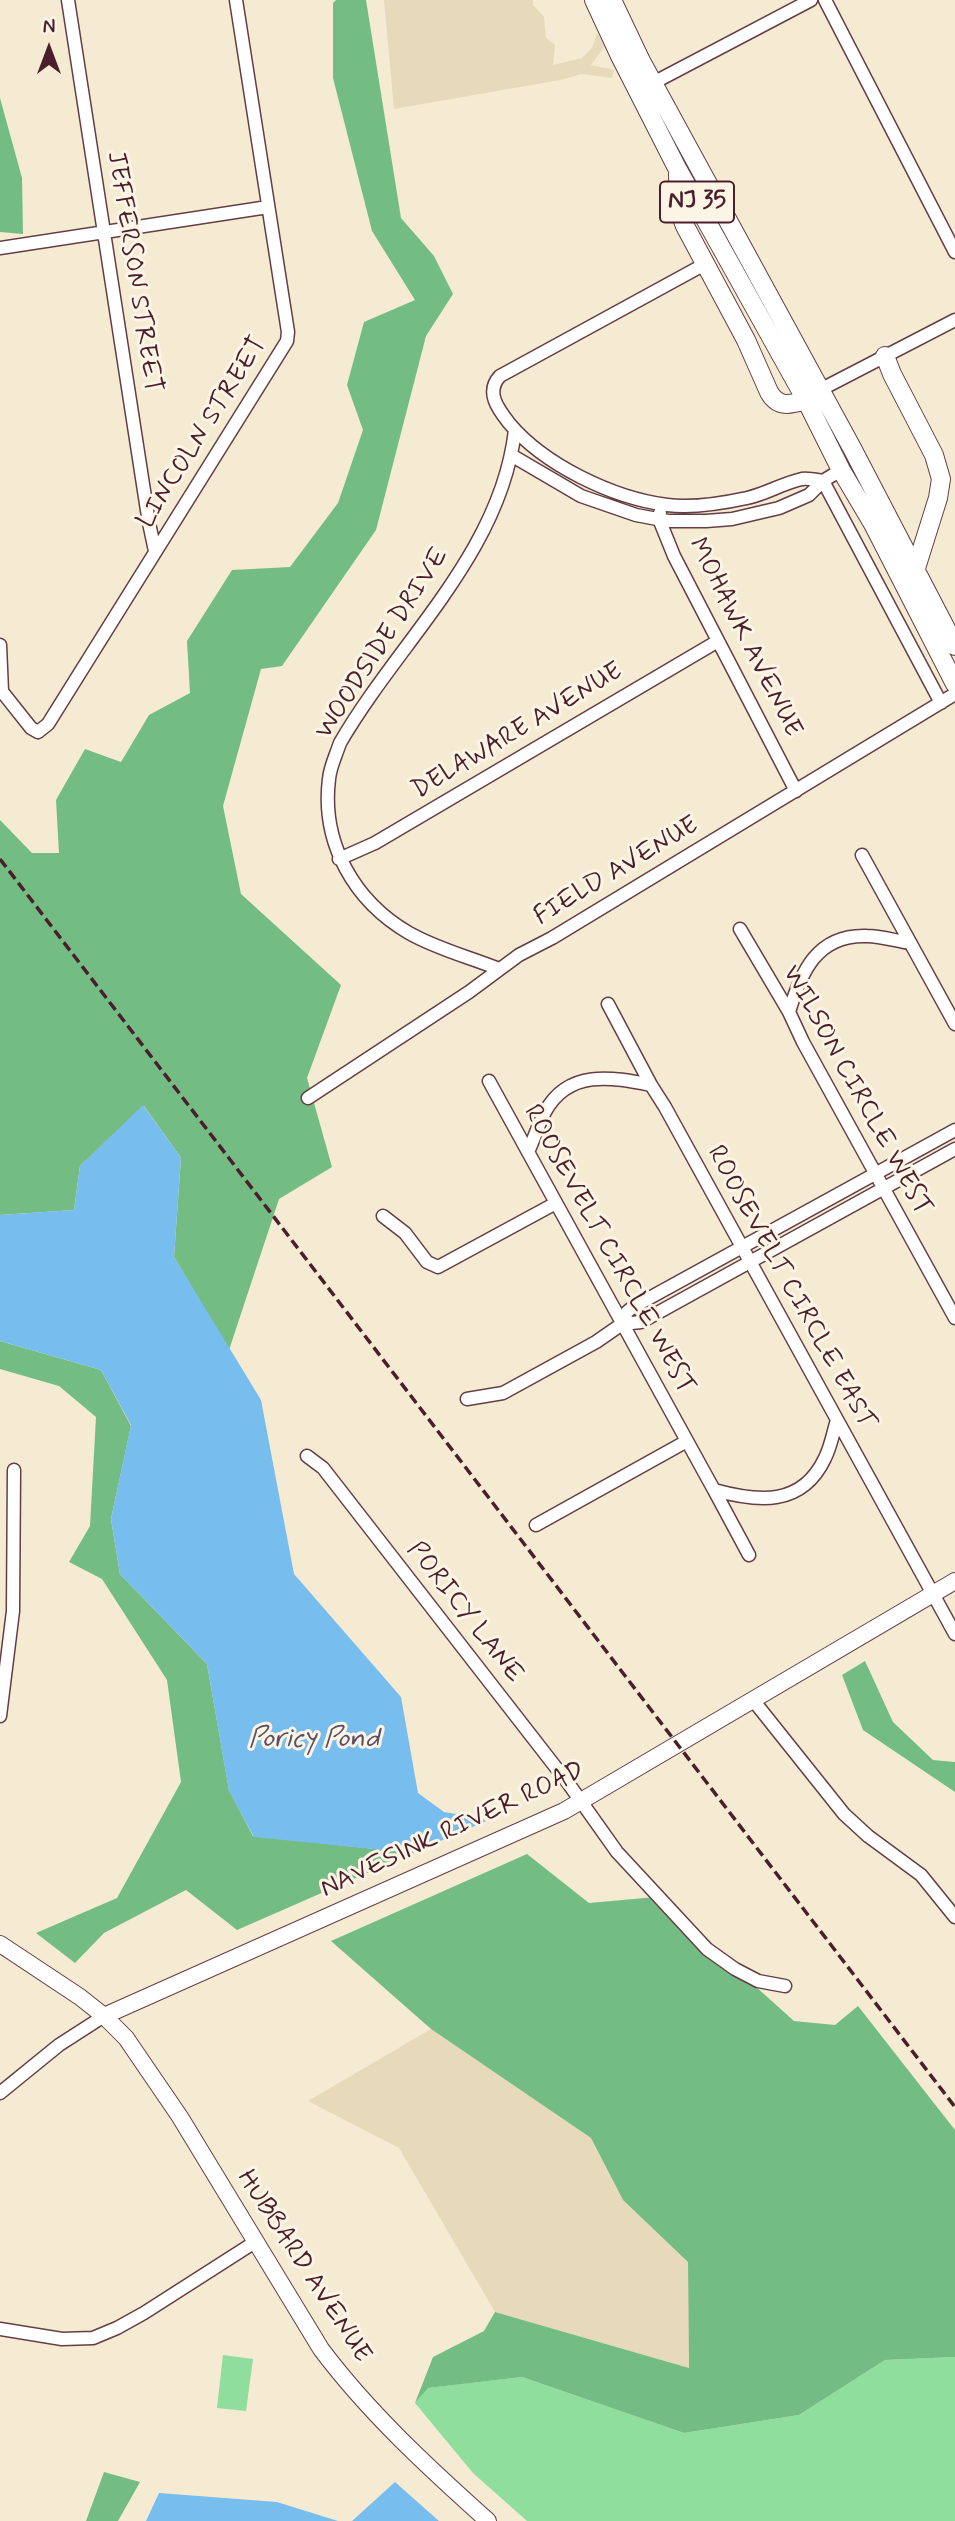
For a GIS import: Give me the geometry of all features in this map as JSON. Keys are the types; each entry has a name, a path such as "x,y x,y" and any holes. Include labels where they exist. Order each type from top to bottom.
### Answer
{"highway":[{"name":"NJ 35","path":"594,0 678,170 916,568 955,646"},
{"name":"NJ 35","path":"612,0 813,394 841,470 873,524 955,684"},
{"path":"678,170 680,209 685,226 746,340 774,400 792,404 813,394"},
{"path":"885,356 934,455 940,479 938,498 916,568"}],"main road":[{"name":"NAVESINK RIVER ROAD","path":"104,2016 416,1875 532,1826 581,1801 955,1581"},
{"name":"HUBBARD AVENUE","path":"0,1944 104,2016 126,2038 161,2088 321,2349 364,2403 488,2521"}],"street":[{"name":"JEFFERSON STREET","path":"68,0 155,551"},
{"name":"LINCOLN STREET","path":"1,690 30,728 38,732 48,724 287,341 288,332 236,0"},
{"path":"653,83 811,0"},
{"path":"825,0 955,253"},
{"path":"0,248 268,207"},
{"path":"705,264 500,376 493,388 500,412 542,453 572,472 603,487 668,505 719,503 748,498 803,479 823,481"},
{"path":"813,394 955,320"},
{"name":"WOODSIDE DRIVE","path":"499,969 440,948 389,920 360,893 339,859 328,817 328,801 331,770 340,743 467,558 487,523 503,488 515,429"},
{"path":"511,455 581,496 608,507 659,519 706,522 756,514 809,495 823,481 841,470"},
{"path":"823,481 941,703"},
{"name":"MOHAWK AVENUE","path":"661,503 659,519 674,556 796,791"},
{"name":"DELAWARE AVENUE","path":"339,859 375,843 718,640"},
{"path":"0,645 1,690"},
{"name":"FIELD AVENUE","path":"308,1098 469,992 499,969 955,694"},
{"path":"862,855 955,1024"},
{"name":"WILSON CIRCLE WEST","path":"740,929 789,1012 953,1315"},
{"path":"789,1012 804,969 819,951 842,939 860,936 910,943"},
{"name":"ROOSEVELT CIRCLE EAST","path":"608,1004 955,1634"},
{"path":"528,1152 550,1105 573,1085 599,1077 615,1077 651,1085"},
{"name":"ROOSEVELT CIRCLE WEST","path":"489,1081 714,1490"},
{"path":"622,1324 629,1309 955,1130"},
{"path":"467,1399 503,1393 596,1342 622,1324 641,1322 955,1149"},
{"path":"383,1216 405,1233 427,1262 438,1267 556,1203"},
{"path":"714,1490 745,1499 764,1500 797,1489 821,1466 837,1420"},
{"path":"536,1525 687,1441"},
{"name":"PORICY LANE","path":"307,1457 323,1468 581,1801 617,1852 707,1949 758,1981 785,1986"},
{"path":"0,1716 13,1611 14,1470"},
{"path":"714,1490 749,1556"},
{"path":"753,1700 844,1814 867,1836 921,1875 955,1917"},
{"path":"0,2093 59,2045 104,2016"},
{"path":"0,2329 62,2339 93,2338 144,2313 255,2242"}],"shaded area":[{"path":"384,0 533,0 533,5 544,17 546,38 555,45 553,65 582,58 592,48 597,33 605,46 591,65 614,70 612,78 582,74 394,109"},
{"path":"431,2029 591,2138 623,2200 688,2261 689,2368 495,2312 399,2148 308,2101"}],"green space":[{"path":"336,0 366,0 401,218 434,256 453,294 426,336 376,530 282,666 261,669 223,806 241,894 341,985 307,1078 332,1167 279,1199 229,1350 174,1257 181,1158 144,1106 80,1166 74,1210 0,1215 0,820 32,853 59,853 56,800 85,749 121,762 149,715 190,693 187,641 232,570 290,567 338,503 363,430 347,385 364,322 415,300 372,231 333,78 333,3"},
{"path":"0,98 22,178 23,234 0,232"},
{"path":"0,1341 101,1370 131,1426 111,1519 120,1574 207,1664 229,1790 253,1836 413,1853 237,1930 186,1890 104,1933 75,1963 36,1933 117,1898 181,1782 167,1680 102,1579 69,1562 90,1526 96,1417 59,1386 0,1369"},
{"path":"865,1661 893,1722 933,1760 955,1762 955,1792 863,1730 842,1675"},
{"path":"527,1854 589,1903 656,1897 794,2021 835,2025 858,2006 955,2130 955,2357 885,2360 799,2415 684,2433 522,2377 428,2388 415,2403 433,2357 484,2331 495,2312 689,2368 688,2262 623,2200 591,2138 431,2029 331,1941"},
{"path":"223,2355 253,2359 246,2411 217,2408"},
{"path":"955,2357 955,2521 527,2521 473,2473 415,2403 427,2388 522,2377 684,2433 799,2415 885,2360"},
{"path":"104,2472 140,2482 118,2521 86,2521"}],"water":[{"name":"Poricy Pond","path":"143,1105 181,1158 174,1257 261,1400 294,1574 401,1697 418,1793 444,1812 486,1821 413,1853 254,1837 229,1791 207,1664 120,1574 111,1519 131,1425 101,1370 0,1341 0,1215 74,1210 80,1166"},
{"path":"395,2482 439,2521 352,2521"},
{"path":"159,2493 277,2502 338,2521 146,2521"}],"railway":[{"path":"0,859 955,2107"}]}
